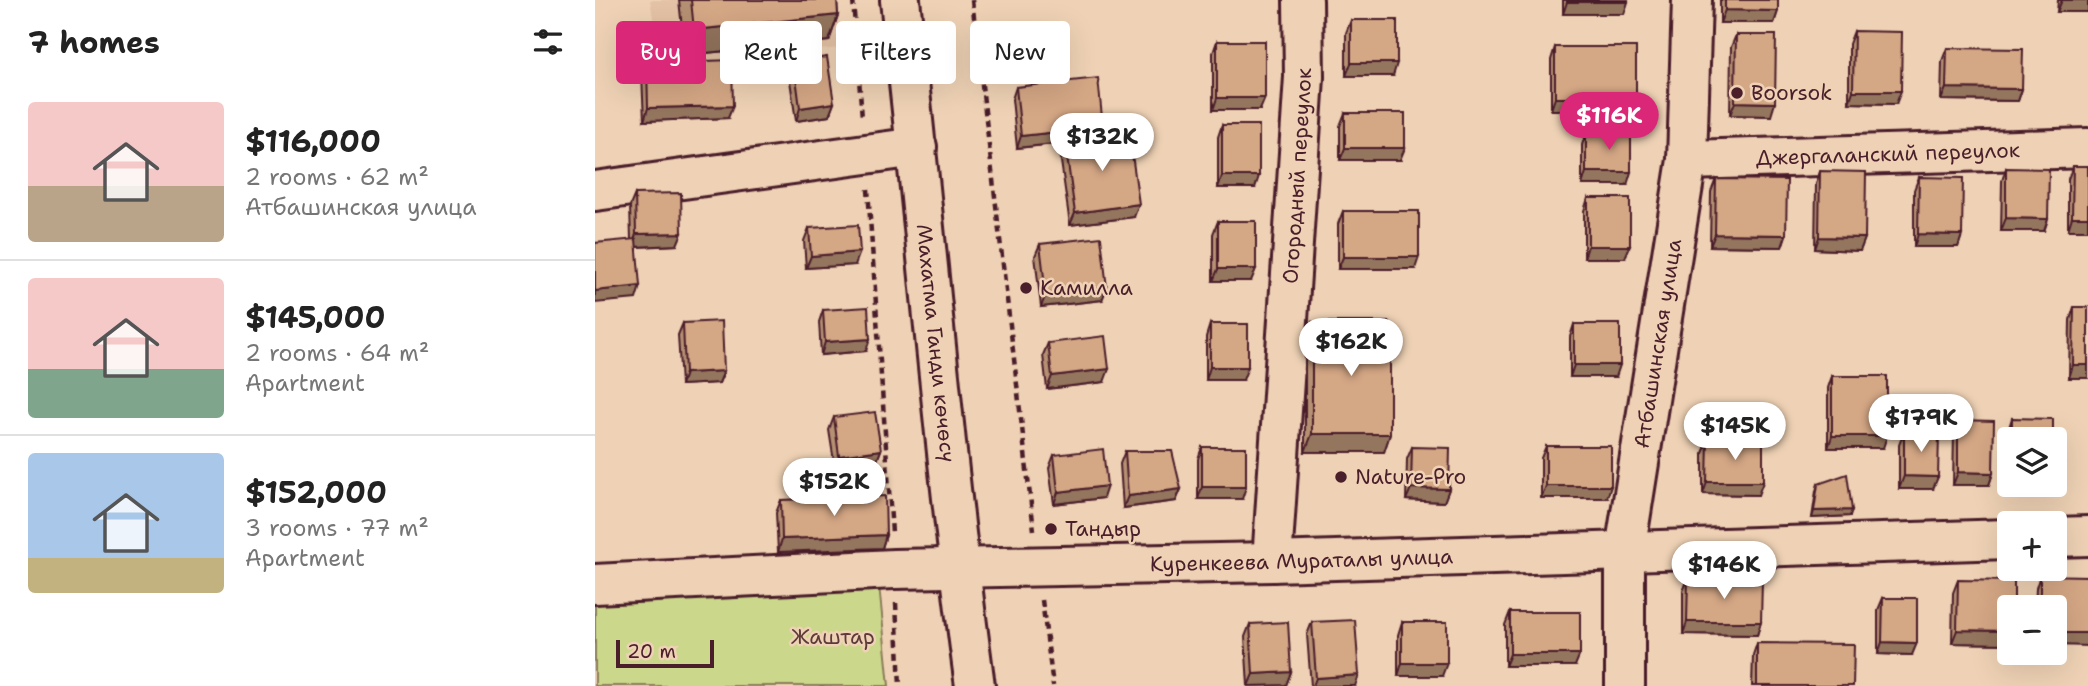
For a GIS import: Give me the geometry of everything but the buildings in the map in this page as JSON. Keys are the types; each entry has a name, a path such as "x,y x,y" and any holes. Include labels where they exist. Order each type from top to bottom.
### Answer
{"street":[{"name":"Махатма Ганди көчөсү","path":"900,0 959,568 975,686"},
{"name":"Огородный переулок","path":"1272,562 1304,77 1303,0"},
{"name":"Атбашинская улица","path":"1625,686 1625,551 1687,160 1692,0"},
{"path":"595,191 917,148"},
{"name":"Джергаланский переулок","path":"1687,160 2088,148"},
{"path":"2067,537 2088,536"},
{"name":"Куренкеева Мураталы улица","path":"595,584 894,569 1272,562 1997,539"}],"path":[{"path":"853,0 892,536"},
{"path":"972,0 1035,531"},
{"path":"1041,588 1053,686"},
{"path":"895,592 900,686"}],"shaded area":[{"path":"650,0 834,0 836,48 822,50 822,21 720,21 720,59 706,61 706,21 654,21"}],"green space":[{"name":"Жаштар","path":"879,585 889,686 595,686 595,603"}],"place":[{"name":"Boorsok","path":"1737,93"},
{"name":"Камилла","path":"1026,288"},
{"name":"Nature-Pro","path":"1341,477"},
{"name":"Тандыр","path":"1051,529"}]}
